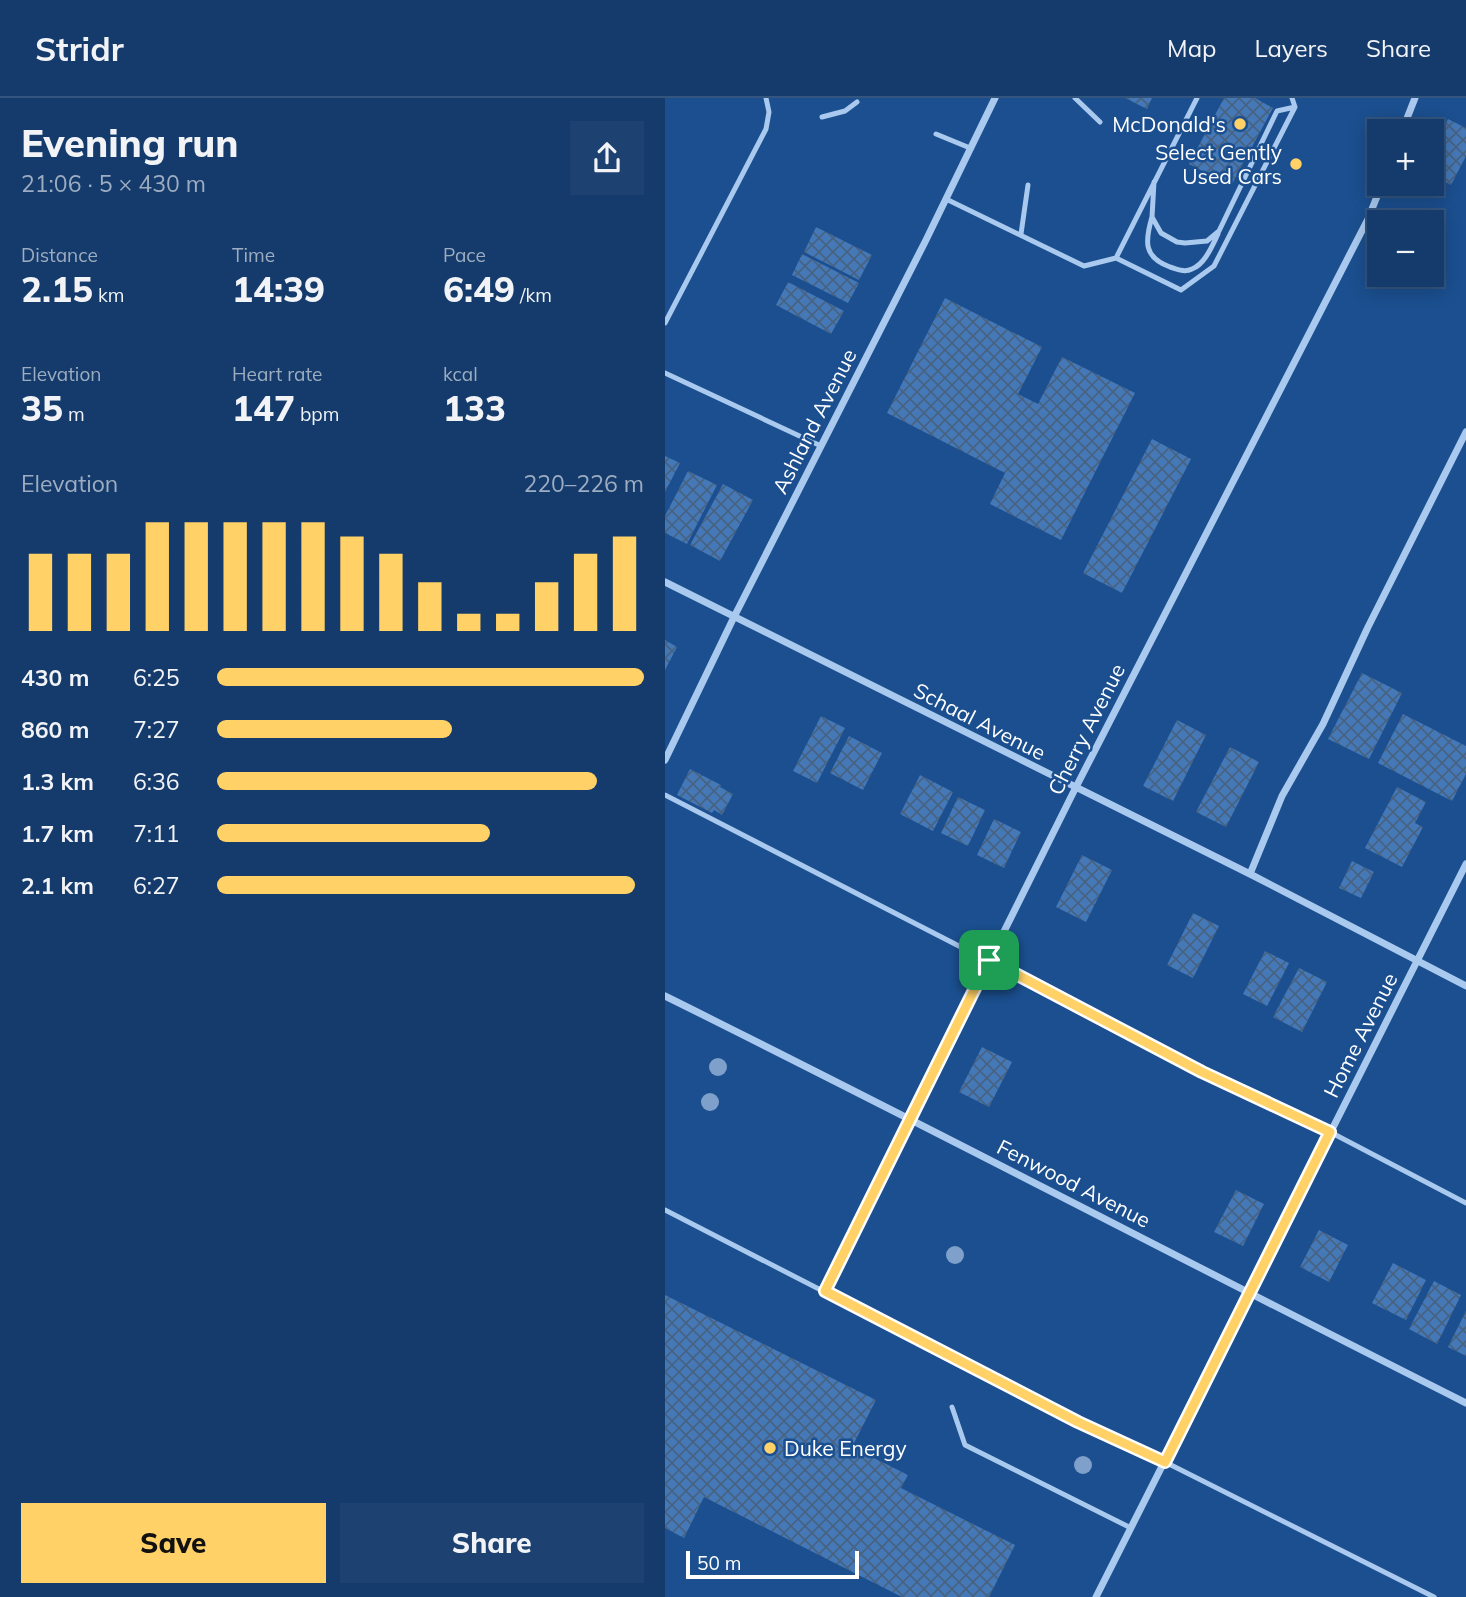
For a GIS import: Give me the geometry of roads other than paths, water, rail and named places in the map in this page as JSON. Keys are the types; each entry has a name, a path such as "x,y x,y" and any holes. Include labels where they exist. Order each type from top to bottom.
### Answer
{"street":[{"name":"Ashland Avenue","path":"665,760 995,98"},
{"path":"1407,119 1415,98"},
{"name":"Cherry Avenue","path":"825,1291 1075,789 1368,219 1377,196"},
{"path":"1250,874 1282,796 1323,724 1367,627 1466,432"},
{"name":"Schaal Avenue","path":"665,582 1075,789 1250,874 1466,986"},
{"name":"Home Avenue","path":"1096,1597 1466,864"},
{"name":"Fenwood Avenue","path":"665,996 910,1118 1466,1403"}],"lane":[{"path":"665,323 766,129 769,112 766,98"},
{"path":"1075,98 1100,122"},
{"path":"1116,258 1197,98"},
{"path":"946,199 1021,233 1084,266 1116,258 1181,290 1214,266 1295,107 1292,98"},
{"path":"822,117 845,111 857,102"},
{"path":"1154,181 1152,217 1146,237 1150,254 1160,263 1182,271 1193,269 1206,256 1277,111 1295,107"},
{"path":"936,134 970,148"},
{"path":"1021,233 1028,186"},
{"path":"1152,217 1161,233 1177,242 1207,241 1219,231"},
{"path":"665,373 821,446"},
{"path":"665,795 1202,1072 1330,1132 1466,1203"},
{"path":"665,1210 1078,1422 1165,1462 1433,1597"},
{"path":"952,1407 965,1445 1131,1528"}],"place":[{"name":"McDonald's","path":"1240,124"},
{"name":"Select Gently Used Cars","path":"1296,164"},
{"name":"Duke Energy","path":"770,1448"}]}
